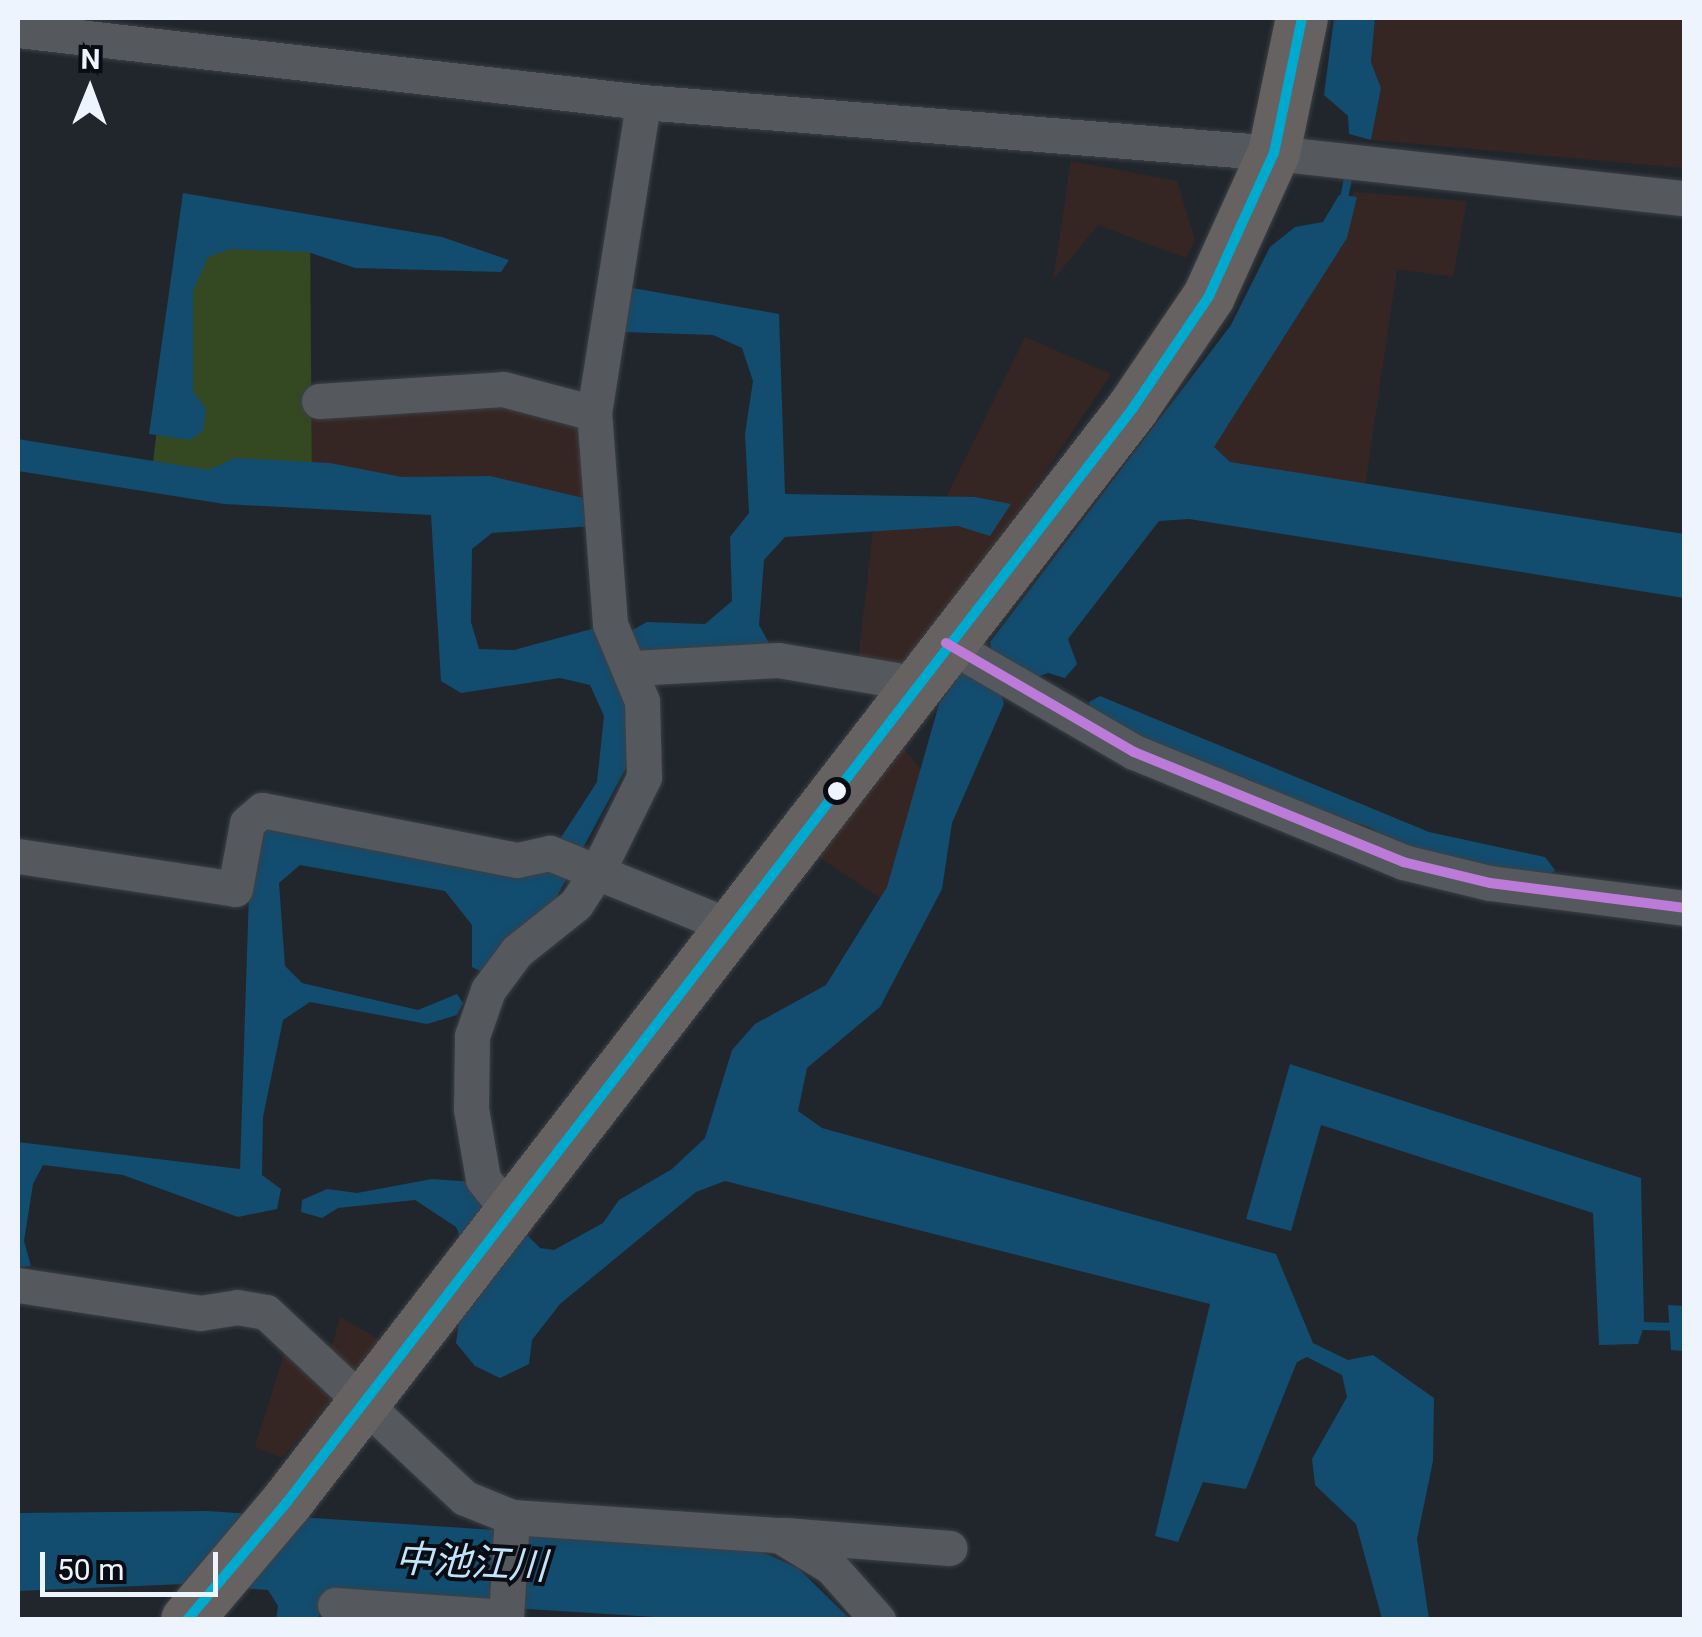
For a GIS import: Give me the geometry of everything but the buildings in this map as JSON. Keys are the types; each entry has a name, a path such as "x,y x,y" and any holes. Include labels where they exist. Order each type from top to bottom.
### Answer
{"highway":[{"path":"201,1606 287,1502 914,683 960,649 1133,408 1209,296 1274,153 1302,18"}],"street":[{"path":"18,30 643,102 1274,153 1684,198"},
{"path":"486,1239 483,1179 471,1108 472,1036 488,990 517,951 576,904 575,862 644,778 642,701 633,668 610,624 594,413 643,102"},
{"path":"319,401 503,389 594,413"},
{"path":"960,649 1022,692 1134,752 1404,862 1490,884 1684,908"},
{"path":"633,668 778,660 914,683"},
{"path":"18,856 235,889 247,823 262,810 517,860 575,862 727,925"},
{"path":"18,1284 200,1313 237,1306 266,1312 465,1498 512,1517 949,1548"},
{"path":"335,1606 506,1617 512,1517"},
{"path":"780,1535 832,1567 878,1620"}],"shaded area":[{"path":"1375,18 1684,18 1684,168 1371,140 1381,88 1371,62"},
{"path":"1071,161 1177,181 1195,240 1186,258 1098,225 1053,280"},
{"path":"1354,192 1467,201 1453,277 1397,269 1359,528 1165,493"},
{"path":"1025,337 1111,374 1006,531 888,686 856,679 874,520 939,512"},
{"path":"311,386 592,405 593,497 463,499 312,489"},
{"path":"898,741 949,804 889,904 809,850"},
{"path":"340,1317 380,1340 282,1458 255,1447 288,1342 325,1372"}],"green space":[{"path":"184,202 310,222 312,489 151,479"}],"water":[{"path":"1334,18 1375,18 1371,62 1381,88 1371,140 1349,134 1348,116 1324,95"},
{"path":"183,193 442,237 509,260 501,272 355,268 308,252 231,249 208,257 193,291 193,391 206,409 203,431 190,440 149,434"},
{"path":"1339,195 1357,197 1347,238 1214,447 1230,462 1684,534 1684,598 1189,519 1159,521 1068,639 1077,664 1065,678 1048,673 1000,690 1004,704 952,823 942,889 880,1007 807,1068 798,1111 822,1128 1276,1254 1313,1343 1348,1360 1373,1355 1434,1398 1433,1461 1417,1539 1429,1619 1382,1619 1356,1524 1315,1485 1312,1459 1347,1397 1342,1375 1307,1357 1297,1362 1246,1489 1203,1482 1178,1542 1155,1536 1210,1304 725,1181 696,1192 560,1304 532,1340 529,1364 500,1378 475,1366 456,1343 468,1256 456,1227 415,1200 338,1208 322,1218 301,1212 302,1200 327,1189 357,1193 432,1179 474,1182 540,1248 554,1250 603,1223 619,1200 672,1169 705,1138 732,1050 755,1024 826,985 887,887 939,704 963,670 993,657 990,642 1231,325 1270,247 1295,227 1323,222"},
{"path":"627,287 779,314 785,494 975,497 1011,504 990,536 958,526 785,537 764,560 759,625 770,645 639,655 627,633 647,622 705,624 732,601 730,537 749,513 745,434 753,381 742,348 713,335 622,332"},
{"path":"18,439 209,470 235,458 330,463 402,477 490,476 588,499 593,526 492,533 472,549 471,622 479,649 514,650 599,627 628,702 626,768 555,900 482,972 472,967 472,925 445,891 300,865 279,883 285,966 302,983 418,1010 457,994 463,1003 457,1015 427,1024 310,1002 283,1020 263,1117 262,1175 281,1189 277,1209 238,1217 123,1175 43,1165 33,1184 24,1241 31,1266 18,1267 18,1142 240,1169 249,892 258,839 271,826 462,865 560,839 597,782 604,716 590,685 560,678 461,693 441,681 431,515 224,504 18,471"},
{"path":"1100,696 1429,832 1545,857 1555,870 1546,879 1409,852 1369,827 1287,801 1248,779 1208,771 1090,710 1089,702"},
{"path":"1290,1064 1641,1178 1644,1326 1638,1344 1599,1345 1593,1213 1321,1125 1291,1231 1246,1219"},
{"path":"1668,1305 1684,1306 1684,1351 1671,1350"},
{"name":"中池江川","path":"207,1511 751,1547 798,1568 850,1619 702,1620 324,1596 318,1619 276,1620 278,1606 268,1590 185,1584 18,1591 18,1513"}],"waterway":[{"path":"1343,204 1350,169"},
{"path":"1644,1326 1669,1327"}],"transit line":[{"path":"187,1620 287,1502 1133,408 1209,296 1274,153 1302,18"},
{"path":"946,643 1134,752 1403,862 1490,883 1684,908"}]}
